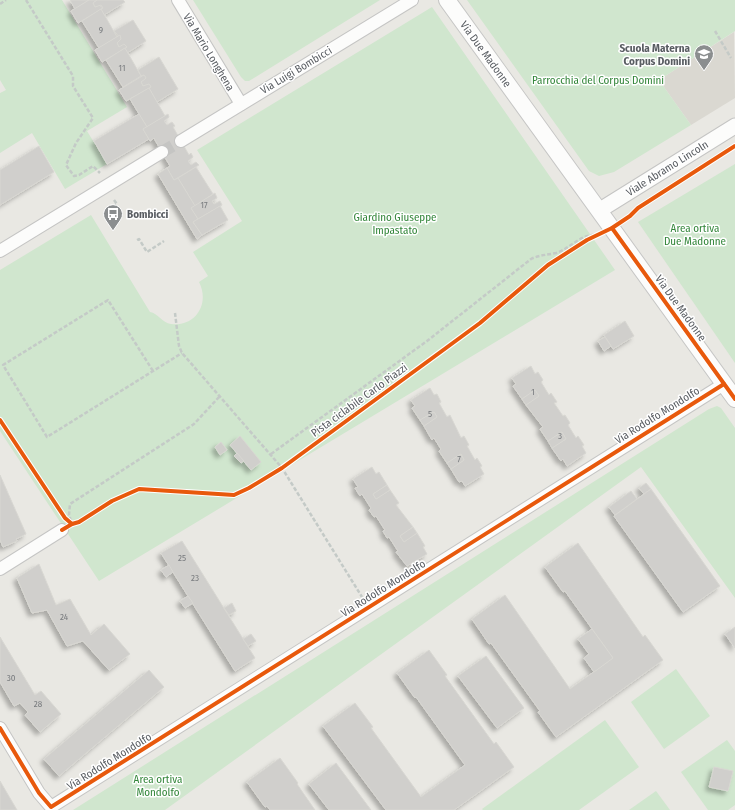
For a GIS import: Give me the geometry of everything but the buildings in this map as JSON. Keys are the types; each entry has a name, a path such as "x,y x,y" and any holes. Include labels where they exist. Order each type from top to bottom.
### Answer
{"main road":[{"name":"Via Due Madonne","path":"447,0 600,210 606,232 735,400"}],"street":[{"name":"Via Mario Longhena","path":"178,0 241,104"},
{"name":"Via Luigi Bombicci","path":"181,141 412,0"},
{"name":"Viale Abramo Lincoln","path":"600,210 735,126"},
{"path":"0,251 162,152"},
{"name":"Via Rodolfo Mondolfo","path":"0,728 39,793 52,807 724,384"},
{"path":"0,569 67,527"}],"path":[{"path":"0,4 6,0"},
{"path":"26,0 73,76 73,86 93,118 82,132 66,165 74,176 79,175 93,166 100,173"},
{"path":"715,31 731,58"},
{"path":"114,200 117,204 115,205"},
{"path":"559,258 587,240 606,232"},
{"path":"271,454 427,341 536,256 556,253 590,234 606,232"},
{"path":"137,240 139,239 147,252 164,241"},
{"path":"152,371 108,300 3,365 47,437 182,353"},
{"path":"175,313 179,346 182,353 282,468 363,599"},
{"path":"67,527 70,504 194,424 220,396"},
{"path":"276,472 288,463"},
{"path":"65,518 67,527"},
{"path":"67,527 79,522"}],"shaded area":[{"name":"Scuola Materna Corpus Domini","path":"734,32 735,98 691,125 659,80"}],"green space":[{"path":"0,0 62,0 127,107 87,131 107,164 65,189 32,133 0,153 0,93 6,90 0,80"},
{"path":"193,0 380,0 249,81 245,81 241,77"},
{"name":"Parrocchia del Corpus Domini","path":"467,0 735,0 735,31 659,80 691,125 614,172 599,176 589,171"},
{"name":"Giardino Giuseppe Impastato","path":"432,7 615,270 99,581 0,431 0,270 91,215 150,312 171,324 180,324 194,318 202,305 203,298 199,282 208,276 193,252 242,221 197,150"},
{"name":"Area ortiva Due Madonne","path":"735,164 735,363 638,222"},
{"name":"Area ortiva Mondolfo","path":"717,406 721,408 735,428 735,598 641,467 165,810 73,810 709,409"},
{"path":"676,669 710,716 664,749 631,702"},
{"path":"605,720 639,767 579,810 482,809"},
{"path":"727,740 735,751 735,805 728,810 708,810 681,772"},
{"path":"656,791 670,810 629,810"}],"tunnel":[{"path":"162,152 181,141"}],"cycle path":[{"name":"Pista ciclabile Carlo Piazzi","path":"62,530 79,522 112,501 139,489 234,495 249,488 282,468 480,323 548,265 587,240 612,228 630,216 638,208 735,146"},
{"path":"612,228 735,399"},
{"path":"0,728 39,793 51,807 724,384"},
{"path":"0,420 65,518 72,524"}],"place":[{"name":"Scuola Materna Corpus Domini","path":"704,71"},
{"name":"Bombicci","path":"113,231"}]}
